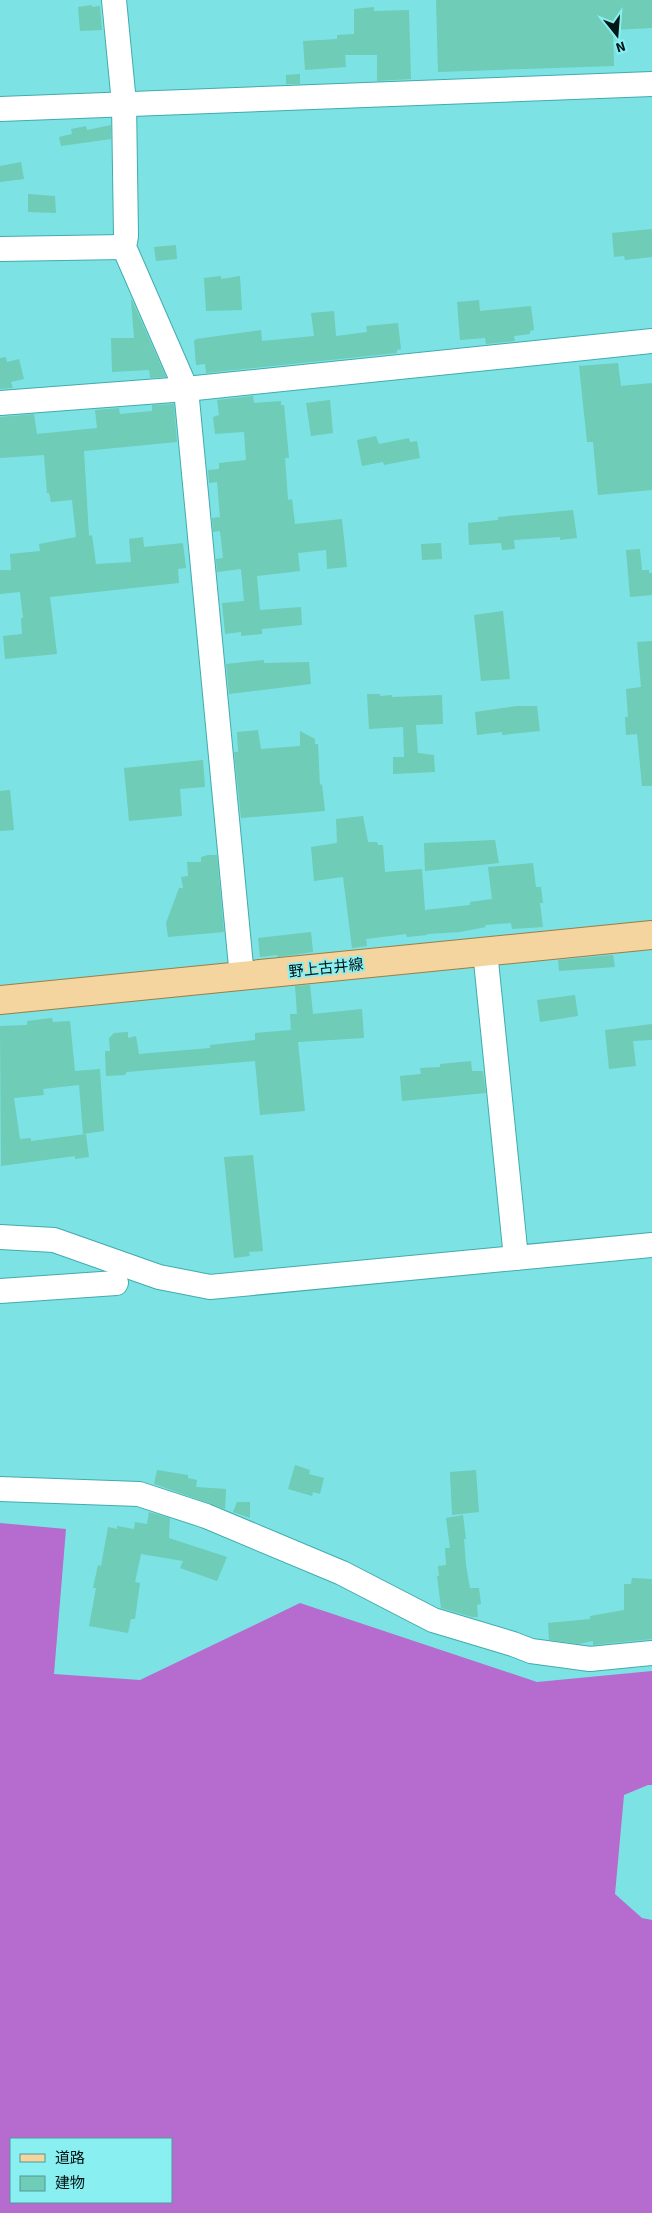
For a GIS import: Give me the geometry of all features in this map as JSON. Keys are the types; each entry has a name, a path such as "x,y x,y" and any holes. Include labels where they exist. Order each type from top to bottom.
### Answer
{"main road":[{"name":"野上古井線","path":"0,1000 652,934"}],"street":[{"path":"114,0 124,103 126,236 124,247 186,389 242,977"},
{"path":"0,109 652,84"},
{"path":"0,249 124,247"},
{"path":"0,403 186,389 652,341"},
{"path":"484,951 516,1258"},
{"path":"0,1238 54,1240 159,1277 210,1287 652,1245"},
{"path":"0,1291 116,1283"},
{"path":"0,1489 139,1494 206,1516 342,1573 432,1620 531,1651 590,1659 652,1653"}],"shaded area":[{"path":"0,1523 66,1529 54,1674 140,1680 300,1603 537,1682 652,1671 652,1785 624,1795 615,1894 642,1918 652,1920 652,2213 0,2213"}],"building":[{"path":"436,0 652,0 652,28 613,30 614,66 438,72"},
{"path":"92,5 92,7 100,6 102,30 80,31 78,7"},
{"path":"374,7 374,11 409,10 411,79 377,81 377,55 345,55 346,67 305,70 303,41 337,39 337,35 354,34 354,9"},
{"path":"300,74 300,84 286,84 286,75"},
{"path":"111,125 111,139 61,146 59,137 72,134 71,129 86,126 87,130"},
{"path":"21,162 24,179 0,182 0,166"},
{"path":"28,194 55,196 56,213 28,212"},
{"path":"652,229 652,257 625,260 624,256 614,257 612,233"},
{"path":"176,245 177,259 156,261 154,247"},
{"path":"221,276 221,279 240,276 242,310 206,311 204,278"},
{"path":"131,300 166,377 150,378 149,370 112,372 111,338 134,338"},
{"path":"479,300 480,311 531,306 534,330 530,331 530,334 514,336 515,341 486,344 485,338 460,340 457,302"},
{"path":"334,311 336,336 367,332 366,326 398,323 401,349 397,350 397,353 206,373 205,364 196,365 194,341 196,339 261,330 262,341 314,336 311,313"},
{"path":"6,357 7,362 19,359 24,379 11,382 13,388 0,389 0,358"},
{"path":"618,363 621,386 652,383 652,490 598,495 593,442 587,442 579,366"},
{"path":"253,396 254,403 281,401 281,405 284,405 289,458 285,458 288,500 292,499 295,524 342,519 347,567 327,569 326,550 298,553 300,571 257,576 260,610 301,607 302,625 262,629 262,634 241,636 241,632 225,634 222,603 244,601 241,569 217,572 216,559 223,558 220,531 213,532 212,518 220,517 217,482 209,483 208,470 219,469 219,463 246,460 244,432 215,434 213,417 219,415 217,400"},
{"path":"330,400 333,433 311,436 306,403"},
{"path":"174,404 177,442 84,451 89,536 92,535 96,564 131,562 129,539 143,537 144,547 183,543 186,568 178,569 179,583 50,597 57,654 5,659 3,636 22,634 21,618 23,618 20,592 0,594 0,570 11,570 10,554 40,551 39,544 76,537 72,500 51,502 49,493 47,493 44,455 0,458 0,417 34,414 37,434 97,428 95,410 119,408 120,414 152,411 152,405"},
{"path":"376,436 379,444 409,438 410,442 417,441 420,458 384,465 383,462 362,466 357,440"},
{"path":"573,510 577,538 560,540 560,537 514,540 515,549 502,550 501,543 469,545 468,523 498,520 498,517"},
{"path":"441,543 442,559 422,560 421,544"},
{"path":"640,549 642,570 649,570 649,573 652,573 652,595 630,597 626,550"},
{"path":"503,611 510,679 481,681 474,615"},
{"path":"652,641 652,786 642,786 637,734 626,735 625,717 628,717 626,689 641,687 637,642"},
{"path":"264,660 264,663 309,662 311,684 229,694 226,664"},
{"path":"367,694 392,695 392,697 442,695 443,724 416,725 418,753 434,755 435,772 393,774 393,757 404,757 403,727 369,729"},
{"path":"517,706 537,706 540,731 502,735 502,732 477,735 475,712"},
{"path":"258,730 261,749 300,746 300,731 315,739 315,744 318,744 320,785 322,784 325,811 241,818 234,752 238,752 237,732"},
{"path":"203,760 205,787 180,789 182,816 129,821 124,768"},
{"path":"10,790 14,830 0,831 0,791"},
{"path":"363,816 368,842 377,842 378,845 383,845 385,872 422,869 425,910 470,905 470,902 492,899 488,867 533,863 536,887 541,887 543,903 540,903 543,927 512,929 511,923 485,925 486,927 460,932 407,937 406,934 366,939 367,946 352,948 343,877 314,881 311,847 337,843 336,819"},
{"path":"495,840 499,863 425,871 424,843"},
{"path":"217,855 224,932 168,937 166,923 179,888 183,888 181,877 188,876 187,862 201,862 201,857"},
{"path":"311,932 313,952 278,957 277,955 260,957 258,938"},
{"path":"613,955 615,967 559,971 558,960"},
{"path":"310,985 313,1014 362,1009 364,1038 298,1042 305,1111 260,1115 255,1061 127,1072 125,1075 106,1076 105,1051 110,1051 109,1038 114,1033 128,1032 128,1038 136,1036 139,1054 210,1048 210,1045 255,1040 255,1033 291,1030 290,1014 297,1014 295,986"},
{"path":"575,995 578,1016 540,1022 537,1000"},
{"path":"52,1018 53,1022 70,1021 75,1071 100,1069 104,1131 83,1134 79,1085 43,1089 44,1095 14,1098 20,1139 31,1138 31,1141 86,1134 89,1157 75,1159 75,1156 1,1166 0,1026 27,1025 27,1021"},
{"path":"652,1024 652,1040 633,1041 636,1066 609,1069 605,1030"},
{"path":"471,1061 472,1071 483,1071 486,1093 402,1101 400,1076 421,1074 420,1068 440,1067 440,1064"},
{"path":"253,1155 263,1251 249,1252 250,1256 234,1258 224,1157"},
{"path":"295,1465 310,1470 309,1474 324,1478 320,1494 313,1492 312,1496 288,1489"},
{"path":"157,1470 188,1475 188,1478 197,1480 196,1487 226,1489 225,1509 154,1484"},
{"path":"476,1470 479,1512 452,1515 450,1472"},
{"path":"237,1502 250,1502 250,1518 233,1512"},
{"path":"149,1512 170,1518 169,1538 227,1557 217,1581 180,1568 183,1561 141,1554 135,1582 140,1583 135,1619 131,1619 128,1633 89,1626 96,1588 93,1588 98,1565 101,1566 108,1527 117,1529 117,1526 134,1529 135,1522 147,1524"},
{"path":"463,1515 466,1539 464,1539 466,1565 470,1588 479,1588 481,1604 477,1605 478,1617 441,1608 437,1576 439,1576 438,1566 446,1565 445,1548 450,1548 446,1518"},
{"path":"632,1578 652,1579 652,1639 593,1645 593,1641 579,1644 549,1640 548,1623 590,1619 590,1616 624,1610 624,1584 631,1584"}]}
